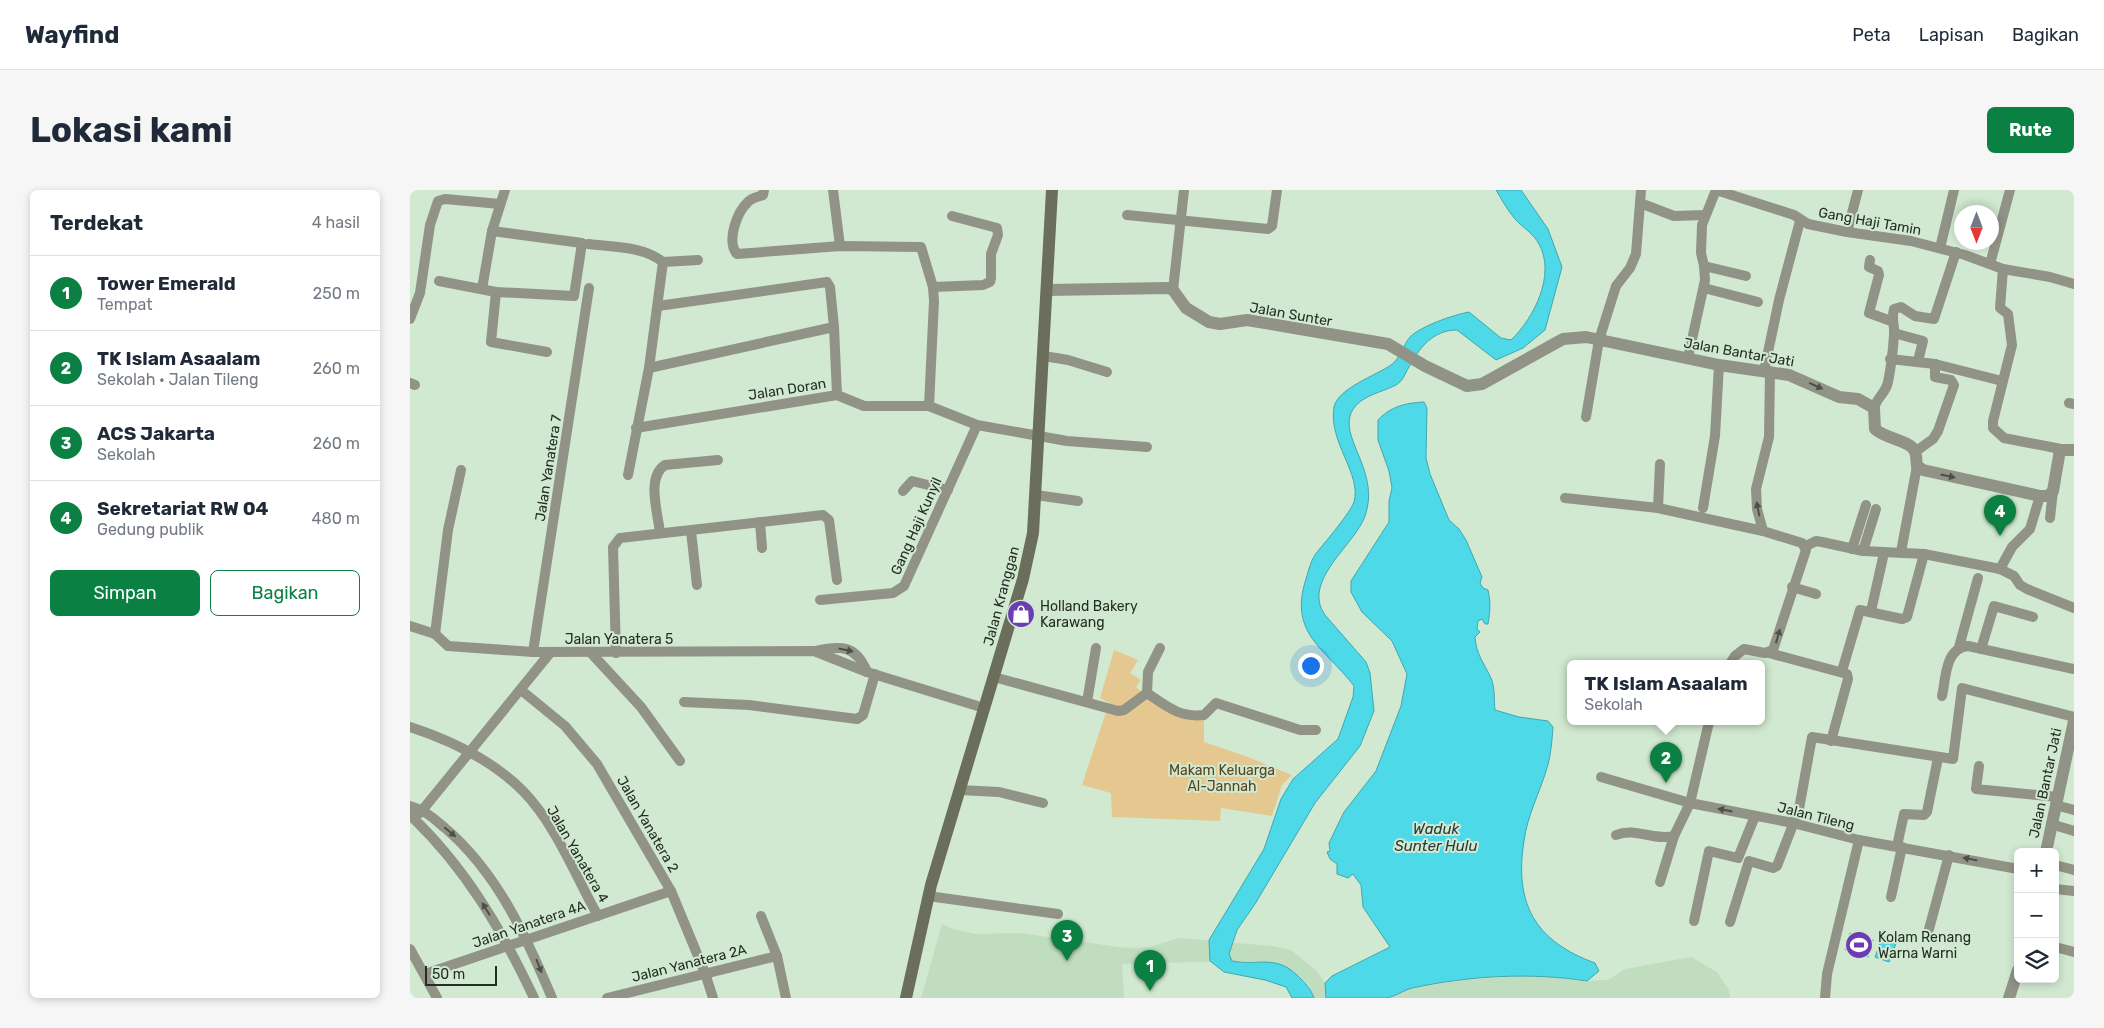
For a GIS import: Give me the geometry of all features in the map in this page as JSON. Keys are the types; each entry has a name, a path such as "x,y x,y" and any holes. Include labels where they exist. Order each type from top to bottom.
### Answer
{"main road":[{"name":"Jalan Kranggan","path":"906,998 928,896 1025,572 1033,533 1040,436 1052,190"}],"street":[{"path":"482,289 492,231 505,190"},
{"path":"764,190 763,195 748,202 738,218 733,236 736,253 840,246 920,246 933,287 928,406"},
{"path":"833,190 840,246"},
{"path":"1047,290 1168,288 1173,290 1184,190"},
{"path":"1127,215 1268,229 1272,226 1277,190"},
{"path":"1586,417 1600,340 1616,286 1630,268 1636,254 1641,190"},
{"name":"Gang Haji Tamin","path":"1688,358 1704,288 1704,266 1701,253 1705,215 1713,193 1719,190 1794,215 1800,221 1847,232 1900,239 1940,248 2003,269 2050,276 2074,284"},
{"path":"1847,232 1858,190"},
{"path":"1940,248 1954,190"},
{"path":"1990,264 2010,190"},
{"path":"410,319 413,302 423,279 430,225 438,201 445,199 500,204"},
{"path":"1640,203 1674,216 1705,215"},
{"path":"933,287 977,286 987,284 991,278 991,254 998,235 997,228 952,216"},
{"path":"1763,531 1757,508 1756,489 1769,437 1767,371 1779,300 1800,221"},
{"path":"439,281 496,292 574,296 582,243 492,231"},
{"path":"588,244 637,251 653,255 663,262 698,260"},
{"path":"1901,552 1917,466 1915,452 1911,446 1883,435 1875,429 1874,408 1876,399 1885,392 1888,384 1894,333 1891,320 1894,309 1899,306 1915,316 1930,320 1936,318 1956,252"},
{"path":"1870,260 1869,267 1878,271 1879,275 1870,313 1891,320"},
{"path":"628,475 649,368 663,262"},
{"path":"1704,266 1746,276"},
{"path":"2003,269 2000,308 2008,314 2012,341 1993,421 1997,434 2004,438 2068,449 2053,491 2050,518"},
{"path":"658,306 825,281 830,287 837,394"},
{"name":"Jalan Yanatera 7","path":"533,652 589,288"},
{"path":"1704,288 1758,302"},
{"name":"Jalan Sunter","path":"1173,290 1186,308 1210,322 1220,324 1247,320 1338,338 1380,342 1394,347"},
{"path":"496,292 491,342 547,352"},
{"path":"649,368 834,327"},
{"path":"1894,333 1922,341 1918,361"},
{"name":"Jalan Bantar Jati","path":"1394,347 1421,364 1462,384 1472,386 1482,384 1563,339 1579,336 1719,365 1790,375 1838,397 1858,399 1874,408"},
{"path":"1044,356 1068,360 1107,372"},
{"path":"1890,359 1935,364 2002,382"},
{"path":"1915,452 1933,439 1938,432 1954,385 1951,380 1935,377 1935,364"},
{"path":"1703,508 1715,436 1719,365"},
{"name":"Jalan Doran","path":"636,428 837,394 855,404 864,406 928,406 977,426 1067,441 1147,447"},
{"name":"Gang Haji Kunyil","path":"820,600 884,594 900,590 908,579 977,426"},
{"path":"660,533 654,484 655,475 659,469 665,465 718,460"},
{"path":"1658,508 1660,464"},
{"path":"1917,466 1927,472 2040,496 2048,496 2053,491"},
{"path":"435,634 447,538 461,470"},
{"path":"903,491 912,481 948,490"},
{"path":"1036,496 1078,501"},
{"path":"2000,569 2012,546 2030,529 2040,496"},
{"path":"1565,498 1658,508 1789,537 1806,546"},
{"path":"1858,550 1871,507"},
{"path":"616,653 613,546 620,538 760,522 826,517 829,520 837,580"},
{"path":"760,522 762,548"},
{"path":"691,531 697,585"},
{"path":"1769,653 1777,642 1806,546 1816,541 1858,550 1924,554 2000,569 2014,576 2020,585 2027,589 2074,608"},
{"path":"1871,610 1884,553"},
{"path":"1842,671 1859,611 1863,609 1871,610 1902,619 1907,618 1924,554"},
{"path":"1959,647 1978,578"},
{"path":"1792,588 1816,594"},
{"path":"1981,649 1994,606 2033,617"},
{"path":"410,626 435,634 448,646 550,653"},
{"path":"1942,696 1950,660 1954,651 1959,647 1968,646 2074,669"},
{"name":"Jalan Yanatera 5","path":"412,817 423,809 467,752 521,690 550,653 814,651 826,648 849,650 858,655 871,673"},
{"path":"1087,702 1096,648"},
{"path":"1147,693 1148,672 1160,648"},
{"path":"1732,660 1744,649 1769,653 1842,671 1847,674 1848,679 1831,742"},
{"path":"592,654 641,707 680,761"},
{"path":"684,702 749,705 857,719 863,716 871,673 984,708"},
{"path":"994,677 1121,711 1147,693"},
{"path":"1730,922 1750,861 1772,868 1777,866 1800,804 1811,738 1948,760 1954,756 1959,696 1962,688 2074,717"},
{"name":"Jalan Yanatera 2","path":"521,690 564,726 597,764 671,891 705,973 713,998"},
{"path":"1147,693 1168,708 1182,715 1204,715 1216,703 1300,730 1316,730"},
{"name":"Jalan Bantar Jati","path":"2047,848 2074,721"},
{"path":"1660,882 1674,836 1690,803 1708,725"},
{"name":"Jalan Yanatera 4","path":"410,727 467,752 510,781 534,804 554,834 598,916"},
{"path":"1891,897 1901,820 1904,814 1924,815 1927,812 1938,758"},
{"path":"1980,766 1976,789 2056,801 2074,810"},
{"name":"Jalan Tileng","path":"1601,777 1690,803 1793,823 1858,840 2014,868"},
{"path":"959,790 999,792 1042,803"},
{"path":"410,806 423,809 465,845 488,875 528,939 552,998"},
{"path":"1694,921 1710,851 1738,858 1741,856 1755,816"},
{"path":"412,817 445,850 466,877 509,946 534,998"},
{"path":"2051,824 2074,831"},
{"path":"1616,835 1630,832 1649,837 1674,836"},
{"path":"1825,998 1827,974 1858,840"},
{"path":"1928,929 1949,855"},
{"path":"2059,867 2074,870"},
{"path":"2059,889 2074,891"},
{"name":"Jalan Yanatera 4A","path":"425,974 671,891"},
{"path":"928,896 1058,914"},
{"path":"761,916 777,956 786,998"},
{"path":"410,949 437,998"},
{"path":"2059,949 2074,952"},
{"name":"Jalan Yanatera 2A","path":"607,998 632,995 705,973 777,956"},
{"path":"2009,998 2014,982"}],"shaded area":[{"path":"942,924 956,930 977,934 1020,933 1126,948 1150,947 1179,938 1272,946 1291,950 1317,971 1325,983 1326,998 1314,998 1310,986 1293,971 1255,961 1232,961 1122,964 1124,998 921,998"},
{"path":"1691,957 1717,972 1729,990 1730,998 1388,998 1410,988 1465,980 1538,975 1587,981 1608,980 1625,969"}],"green space":[{"name":"Makam Keluarga Al-Jannah","path":"1114,650 1138,660 1130,673 1141,680 1136,687 1161,706 1204,720 1204,742 1292,775 1282,785 1272,816 1221,808 1220,821 1112,817 1111,793 1082,785 1109,703 1100,698"}],"water":[{"path":"1496,190 1521,190 1548,229 1562,267 1545,330 1523,348 1496,360 1457,330 1441,333 1422,347 1399,383 1363,400 1353,409 1350,416 1349,426 1368,486 1368,501 1365,516 1359,527 1324,576 1319,602 1325,615 1366,662 1370,673 1374,711 1360,746 1315,803 1255,904 1237,930 1229,954 1232,961 1274,963 1290,969 1307,986 1314,998 1292,998 1286,987 1265,980 1224,972 1210,961 1209,940 1264,849 1281,799 1293,779 1338,739 1353,697 1354,686 1313,639 1306,627 1302,614 1302,598 1312,561 1354,502 1353,480 1333,420 1334,407 1337,400 1350,388 1394,362 1410,337 1438,322 1469,312 1501,338 1511,340 1520,331 1540,295 1544,282 1544,256 1537,240 1512,216"},
{"name":"Waduk Sunter Hulu","path":"1424,402 1427,408 1426,458 1430,474 1449,520 1459,529 1466,540 1482,577 1480,583 1483,588 1488,590 1490,607 1488,624 1485,624 1482,619 1478,621 1477,629 1480,632 1475,637 1479,653 1491,678 1495,710 1519,717 1548,721 1553,727 1548,763 1528,822 1524,841 1522,884 1526,901 1533,917 1557,944 1595,963 1599,971 1587,981 1522,976 1477,978 1412,988 1387,998 1326,998 1325,983 1332,976 1390,947 1363,907 1361,885 1353,874 1348,878 1337,874 1337,864 1330,859 1327,852 1330,851 1329,843 1344,812 1376,771 1401,706 1407,674 1392,641 1362,612 1351,592 1351,581 1389,522 1389,501 1392,488 1389,471 1378,440 1378,420 1388,411 1399,406"},
{"name":"Kolam Renang Warna Warni","path":"1850,933 1873,940 1868,957 1845,950"},
{"name":"Kolam Renang Warna Warni","path":"1883,936 1897,941 1889,962 1875,957"}],"place":[{"name":"Sekretariat RW 04","path":"2000,536"},
{"name":"Holland Bakery Karawang","path":"1021,614"},
{"name":"TK Islam Asaalam","path":"1666,783"},
{"name":"Kolam Renang Warna Warni","path":"1859,945"},
{"name":"ACS Jakarta","path":"1067,961"},
{"name":"Tower Emerald","path":"1150,991"}]}
